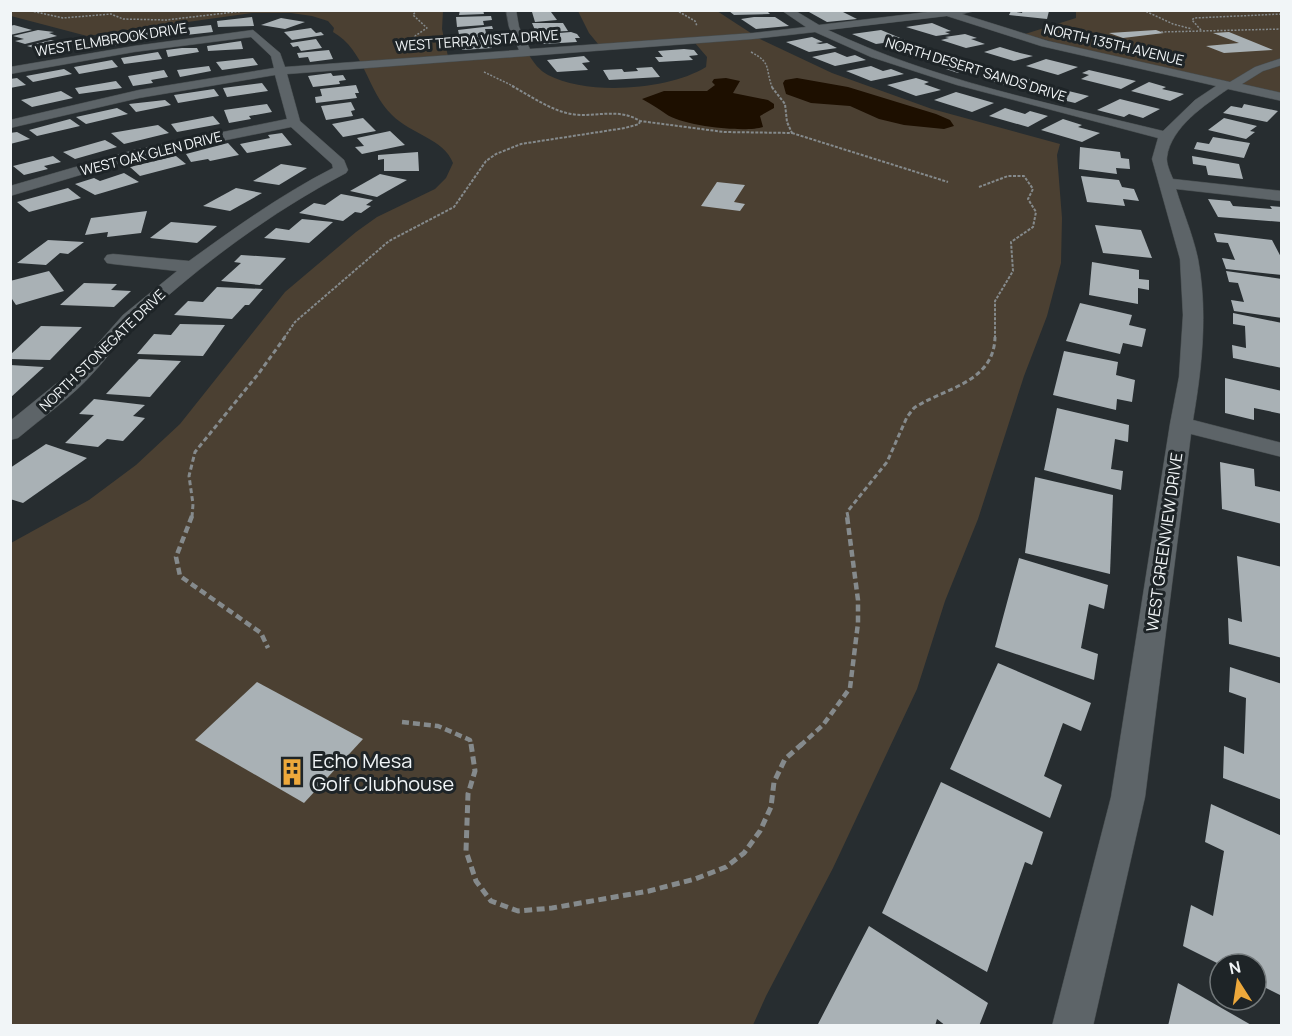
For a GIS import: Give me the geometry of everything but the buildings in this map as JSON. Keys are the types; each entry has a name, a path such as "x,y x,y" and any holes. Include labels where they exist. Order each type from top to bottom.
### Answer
{"street":[{"path":"511,10 514,27 526,52"},
{"name":"NORTH DESERT SANDS DRIVE","path":"786,10 820,29 896,62 977,88 1166,136"},
{"name":"WEST TERRA VISTA DRIVE","path":"10,124 140,94 280,71 820,29 974,10"},
{"name":"NORTH 135TH AVENUE","path":"946,15 1108,63 1281,97"},
{"name":"WEST ELMBROOK DRIVE","path":"10,71 134,49 253,33 276,55 280,71"},
{"path":"611,46 619,58"},
{"path":"14,55 29,67"},
{"path":"1166,136 1200,103 1228,85 1281,61"},
{"path":"1108,63 1195,86"},
{"path":"280,71 294,122"},
{"name":"WEST OAK GLEN DRIVE","path":"10,191 134,154 294,122"},
{"name":"NORTH STONEGATE DRIVE","path":"10,433 85,370 130,319 194,267 250,224 306,188 341,170 339,163 294,122"},
{"name":"WEST GREENVIEW DRIVE","path":"1072,1026 1128,797 1181,424 1190,377 1193,315 1190,260 1159,159 1166,136"},
{"path":"1167,183 1281,196"},
{"name":"NORTH STONEGATE DRIVE","path":"113,260 194,267"},
{"path":"1181,424 1281,450"}],"path":[{"path":"27,10 63,18 111,14 123,19 158,20 252,10"},
{"path":"402,61 399,57 420,47 415,36 427,28 414,19 413,15 417,10"},
{"path":"1143,10 1173,24 1200,30"},
{"path":"1200,30 1192,20 1194,18 1281,14"},
{"path":"1161,32 1281,29"},
{"path":"752,52 763,57 768,63 774,92 787,107 785,118 792,133"},
{"path":"475,70 486,73 563,111 585,115 623,114 633,116 640,121 724,132 792,133 948,182"},
{"path":"268,648 261,633 180,576 175,567 180,539 193,509 189,486 190,467 195,452 259,373 295,321 389,241 454,207 486,161 496,154 521,144 625,128 640,121"},
{"path":"402,722 423,723 458,731 470,740 475,771 468,794 466,851 476,880 491,901 518,911 552,909 649,891 695,879 726,867 744,852 760,831 771,807 774,782 785,759 823,725 850,688 858,623 858,600 847,512 887,462 907,417 914,408 977,375 992,352 995,301 1013,271 1011,242 1033,227 1036,212 1028,199 1033,189 1024,176 1008,176 979,187"}],"shaded area":[{"path":"10,11 443,11 442,29 449,61 529,55 542,71 565,82 584,86 628,88 671,81 690,75 706,67 707,57 695,43 603,50 589,33 578,11 717,11 760,39 832,73 932,109 1060,144 1057,155 1062,218 1061,263 1047,316 1024,376 978,519 945,601 917,689 833,868 753,1025 11,1025 11,543 89,500 136,465 180,424 285,292 377,217 435,189 446,178 453,163 449,155 435,142 392,115 377,94 352,49 333,32 334,28 328,21 291,13 252,13 87,36 11,16"},
{"path":"1076,11 1281,11 1281,93 1085,51 1025,34 1076,18"},
{"path":"726,78 740,81 733,93 768,100 774,104 774,108 760,116 763,127 729,129 686,122 666,114 642,99 664,91 707,91 715,85 712,82 714,79"},
{"path":"797,78 848,87 936,114 950,120 954,126 944,129 904,125 879,119 850,106 811,103 786,94 783,83 785,80"}],"place":[{"name":"Echo Mesa Golf Clubhouse","path":"292,772"}]}
